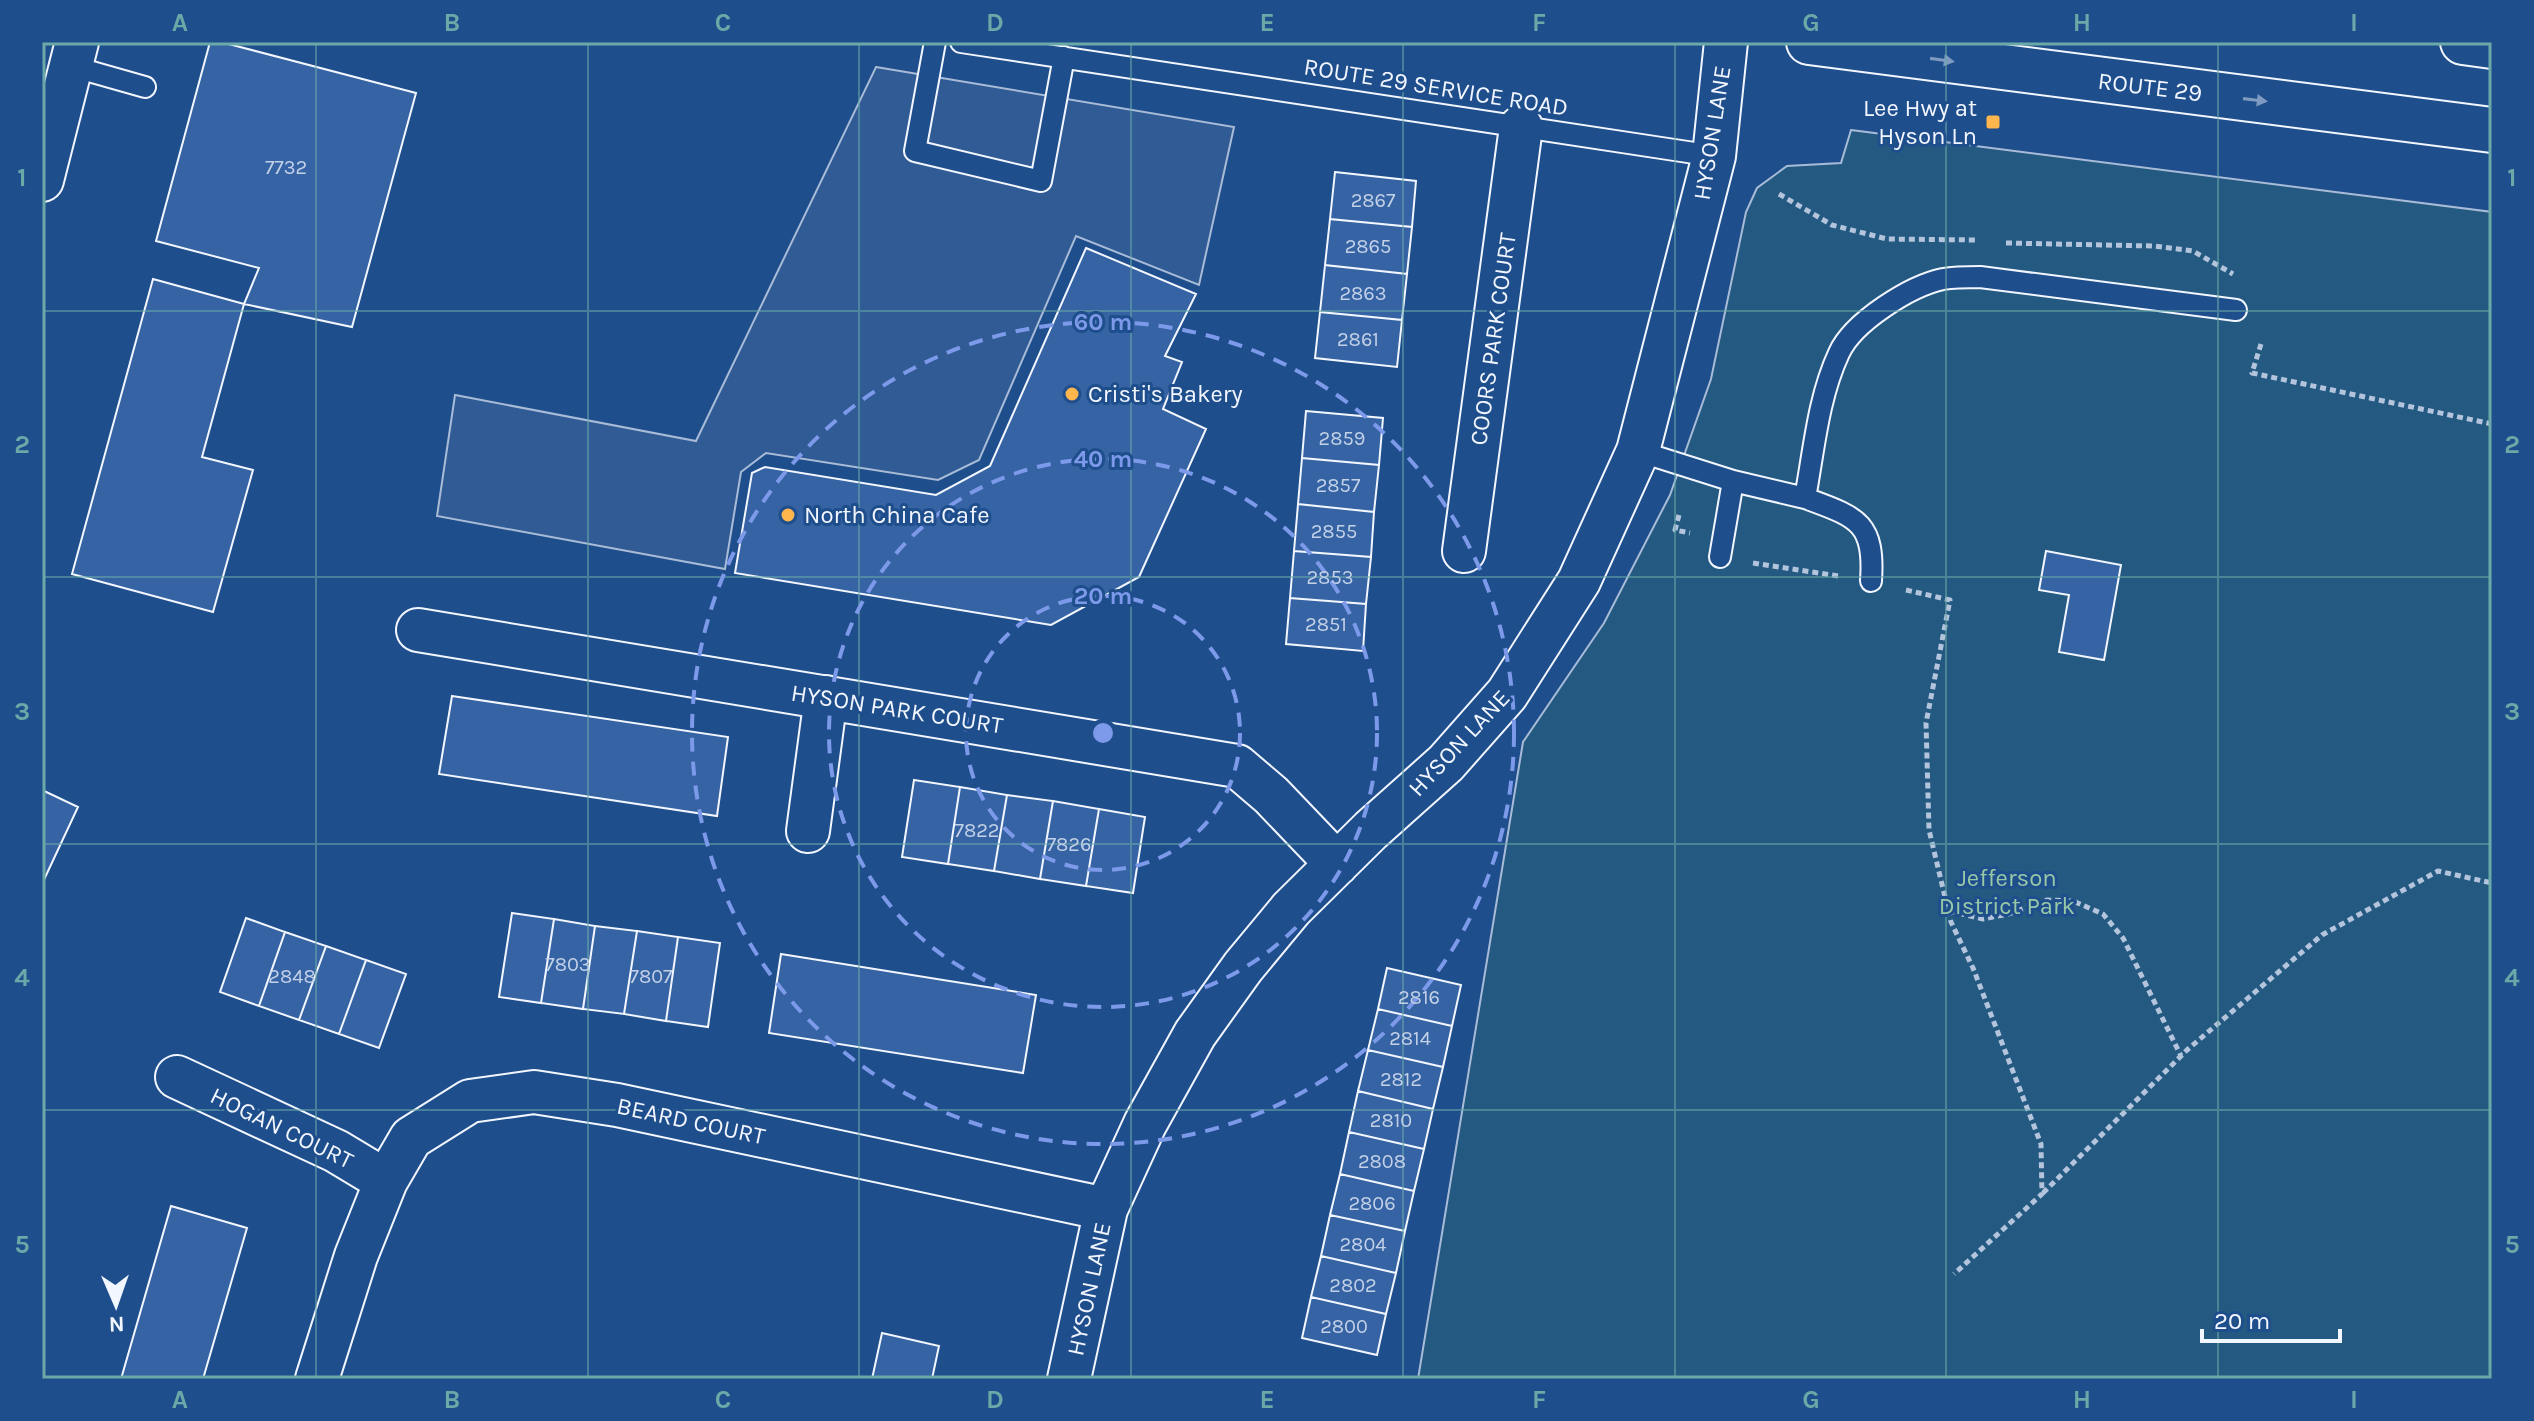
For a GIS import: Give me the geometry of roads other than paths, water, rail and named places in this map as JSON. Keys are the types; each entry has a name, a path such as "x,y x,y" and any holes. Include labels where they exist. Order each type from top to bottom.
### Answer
{"main road":[{"name":"ROUTE 29","path":"1809,42 2492,130"},
{"path":"2463,42 2492,46"}],"street":[{"name":"HYSON LANE","path":"1069,1379 1106,1209 1145,1124 1195,1034 1243,967 1291,909 1446,763 1507,694 1579,581 1638,451 1714,156 1726,42"},
{"path":"42,180 74,54"},
{"name":"COORS PARK COURT","path":"1464,551 1521,127"},
{"name":"HYSON PARK COURT","path":"418,630 1237,766 1271,795 1337,864"},
{"path":"808,831 826,697"},
{"name":"HOGAN COURT","path":"177,1077 336,1151 386,1181"},
{"name":"BEARD COURT","path":"317,1379 356,1256 386,1181 411,1138 470,1101 534,1092 617,1105 1106,1209"}],"lane":[{"path":"935,42 915,151 1041,181 1064,57"},
{"name":"ROUTE 29 SERVICE ROAD","path":"961,42 1714,156"},
{"path":"74,54 145,87"},
{"path":"1805,498 1819,418 1840,350 1860,326 1909,292 1942,279 1980,277 2236,310"},
{"path":"1638,451 1733,481 1805,498 1851,515 1867,536 1873,553 1871,581"},
{"path":"1720,557 1733,481"}],"place":[{"name":"Lee Hwy at Hyson Ln","path":"1993,122"},
{"name":"Cristi's Bakery","path":"1072,394"},
{"name":"North China Cafe","path":"788,515"}],"park label":[{"name":"Jefferson District Park","path":"2007,892"}]}
